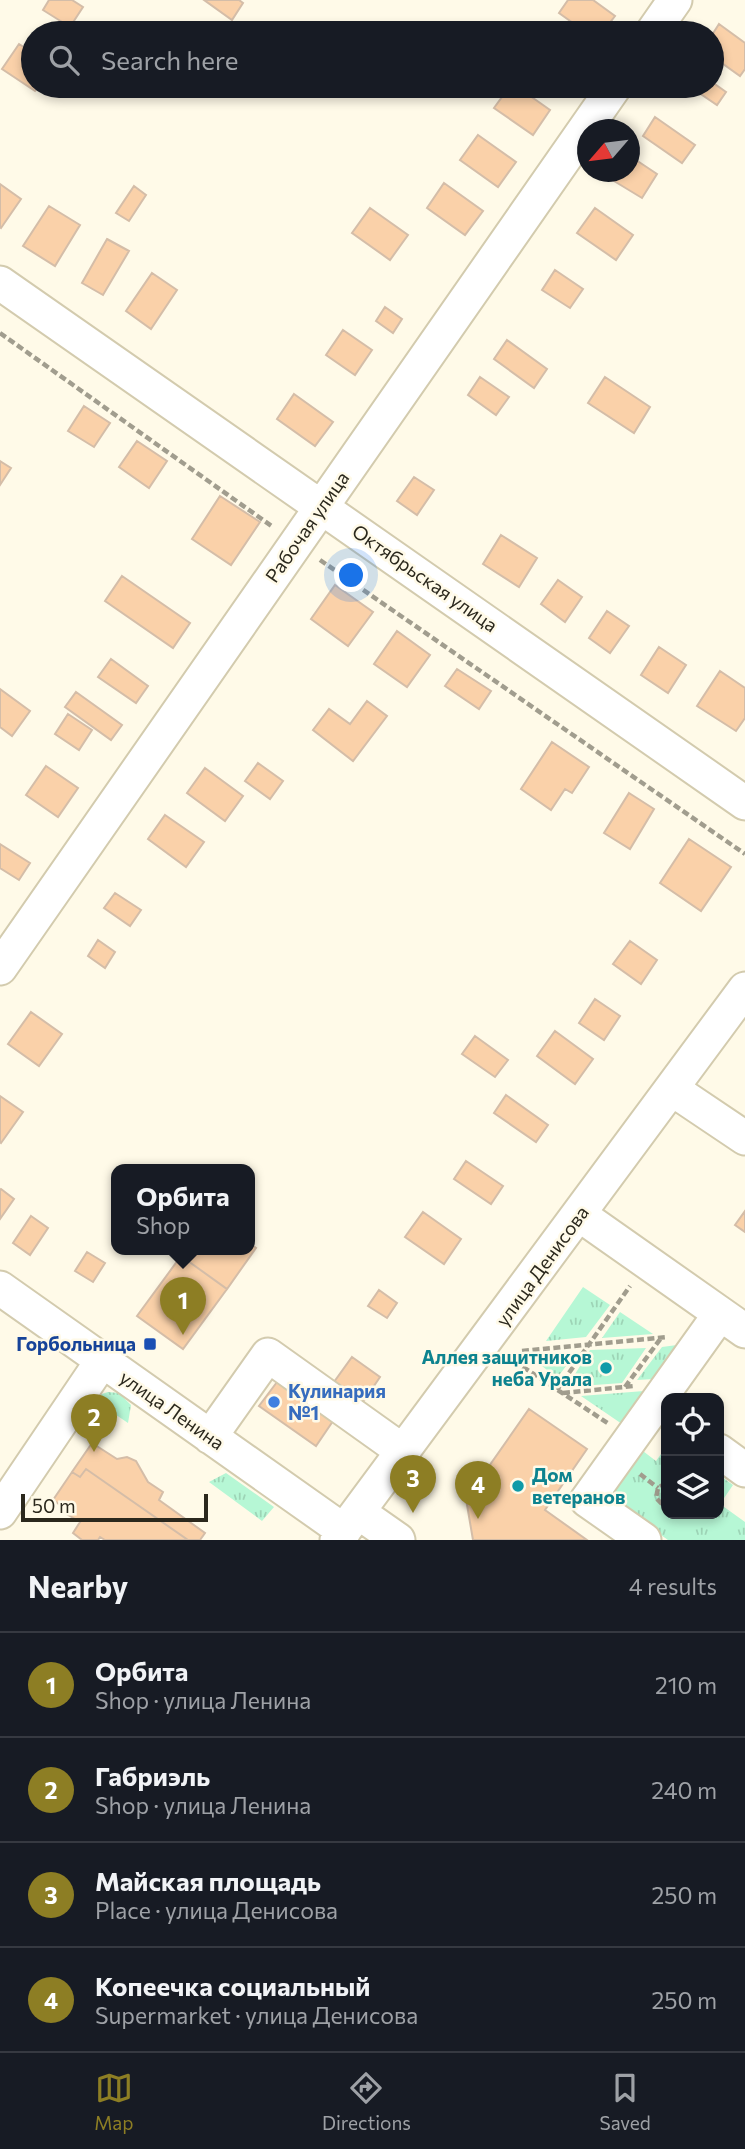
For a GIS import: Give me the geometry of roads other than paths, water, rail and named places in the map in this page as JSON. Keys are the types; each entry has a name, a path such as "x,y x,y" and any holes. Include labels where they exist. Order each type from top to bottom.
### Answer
{"street":[{"path":"660,21 675,0"},
{"name":"Рабочая улица","path":"0,968 607,98"},
{"name":"Октябрьская улица","path":"3,290 322,506 745,803"},
{"name":"улица Денисова","path":"347,1528 745,989"},
{"path":"672,1090 745,1138"},
{"path":"580,1215 723,1327 670,1393"},
{"name":"улица Ленина","path":"0,1288 210,1437 347,1528 398,1540"},
{"path":"210,1437 268,1355 404,1452"},
{"path":"0,1513 102,1361"},
{"path":"645,1540 587,1500 631,1438 661,1403"},
{"path":"724,1455 745,1470"},
{"path":"0,1527 5,1540"}],"place":[{"name":"Орбита","path":"183,1335"},
{"name":"Горбольница","path":"150,1344"},
{"name":"Аллея защитников неба Урала","path":"606,1368"},
{"name":"Кулинария №1","path":"274,1402"},
{"name":"Габриэль","path":"94,1452"},
{"name":"Дом ветеранов","path":"518,1486"},
{"name":"Майская площадь","path":"413,1513"},
{"name":"Копеечка социальный","path":"478,1519"}]}
